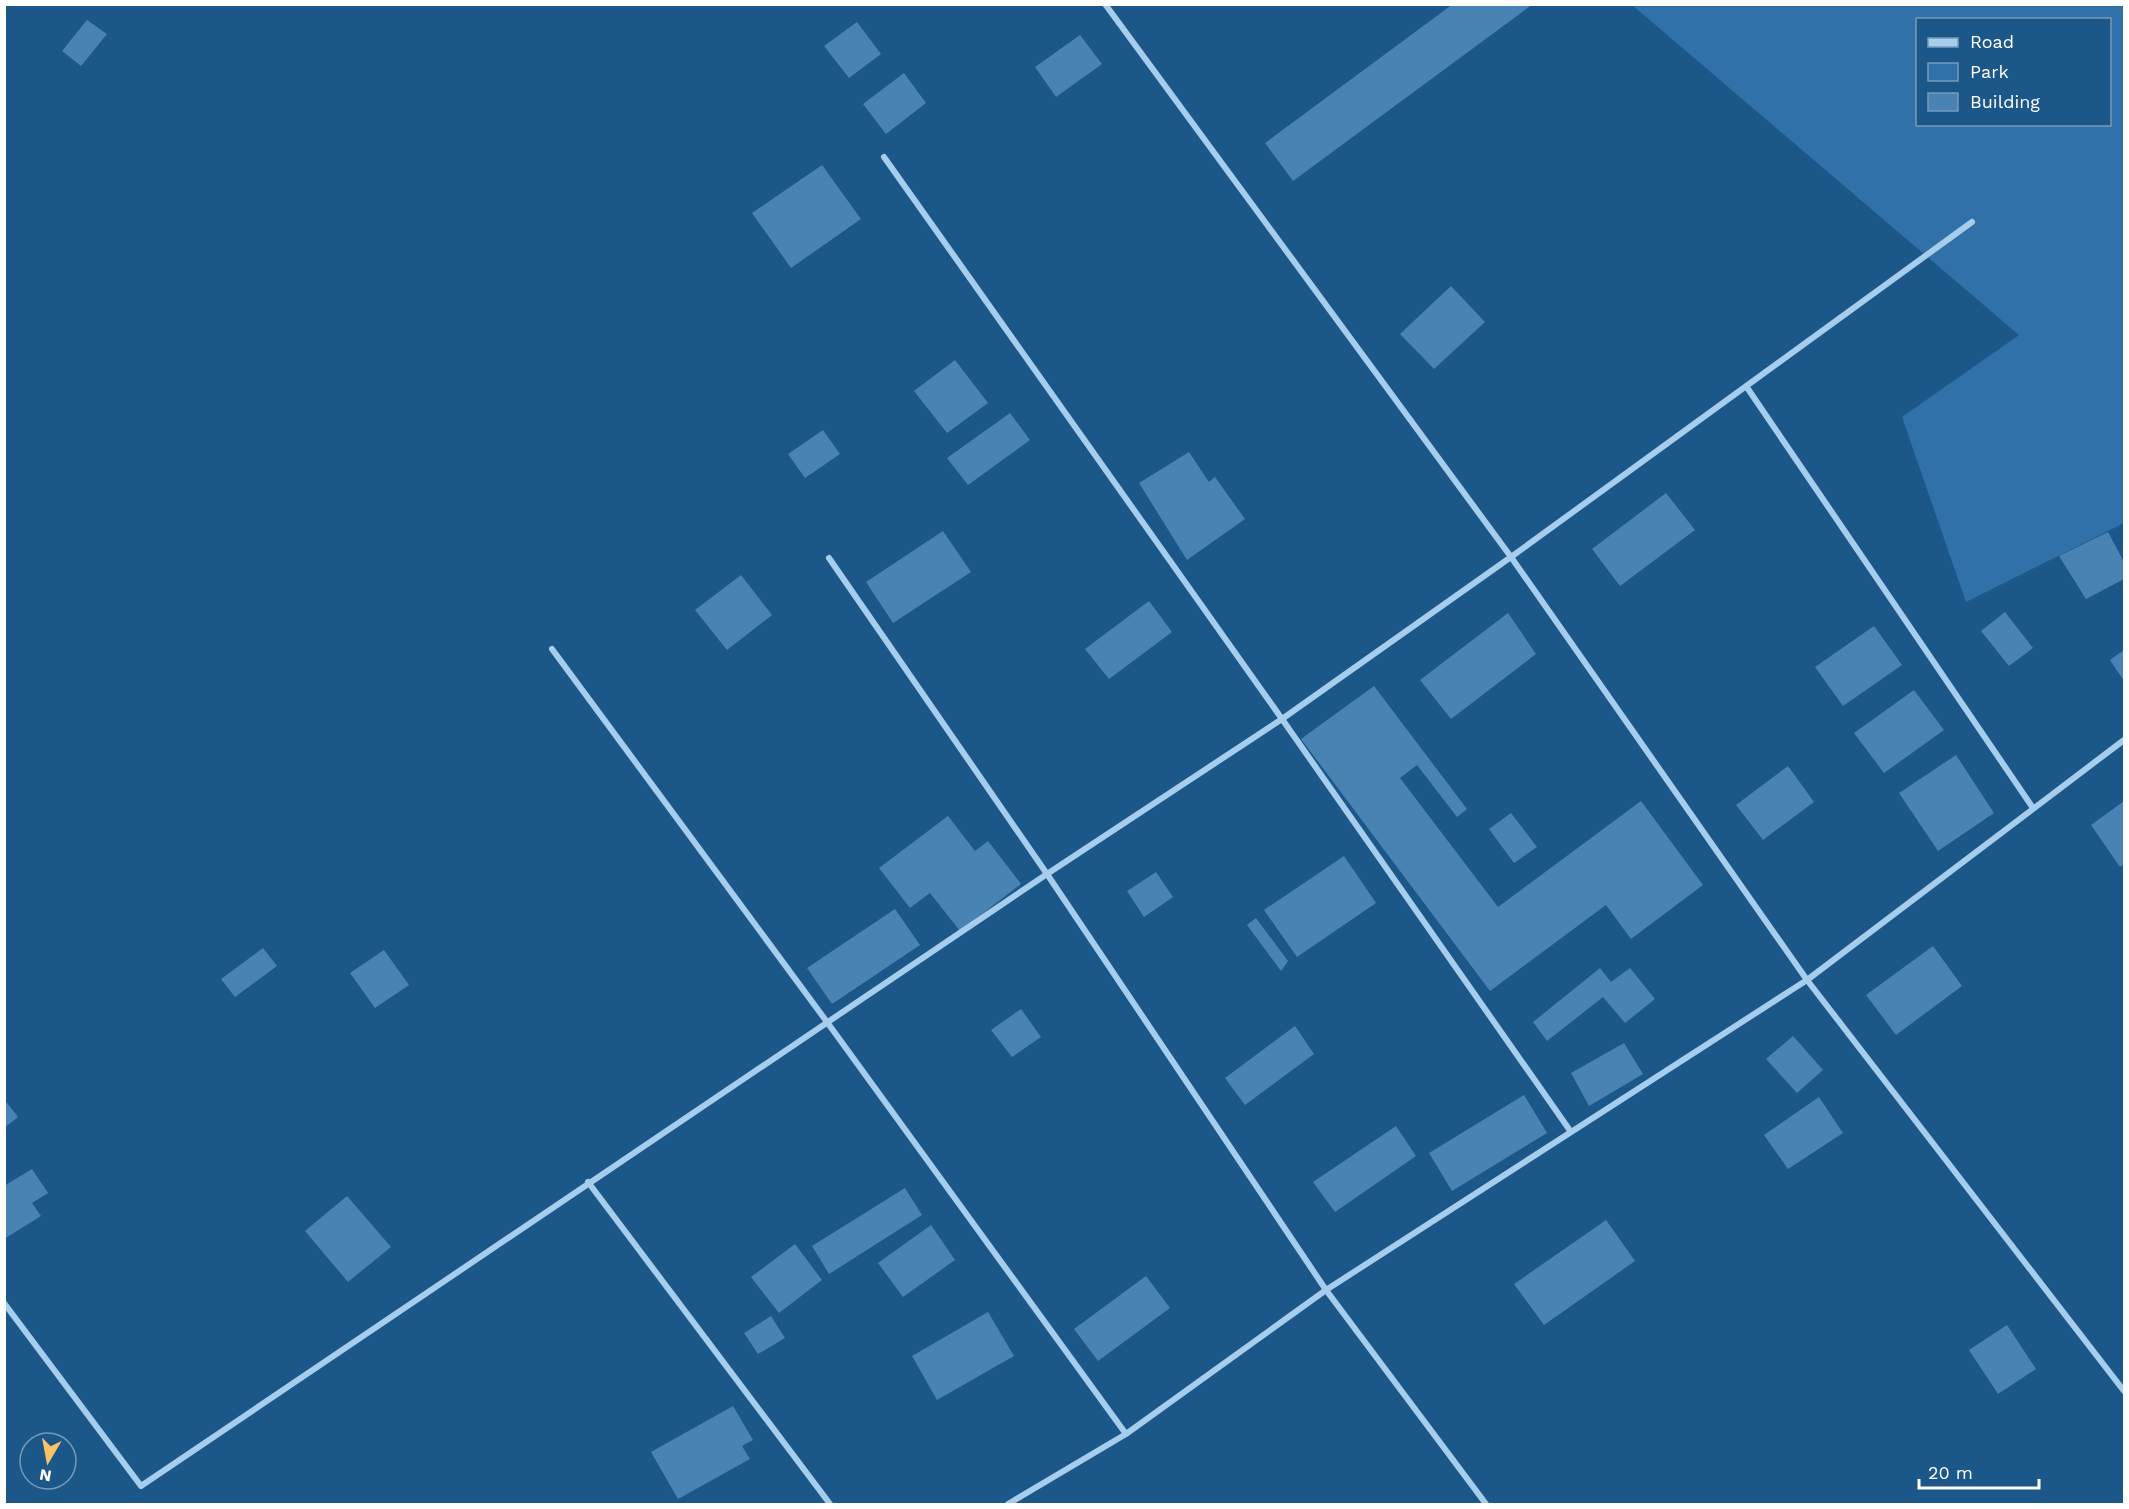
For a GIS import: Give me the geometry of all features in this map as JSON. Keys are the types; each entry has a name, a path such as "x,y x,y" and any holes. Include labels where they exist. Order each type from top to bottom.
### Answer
{"street":[{"path":"1105,4 1511,557 1807,980 2124,1391"},
{"path":"884,157 1571,1132"},
{"path":"4,1303 141,1485 588,1182 1282,719 1511,557 1972,222"},
{"path":"1746,386 2033,808"},
{"path":"829,558 1047,874 1326,1290 1486,1504"},
{"path":"552,649 827,1022 1126,1434"},
{"path":"1008,1504 1126,1434 1326,1290 1807,980 2124,740"},
{"path":"588,1182 830,1504"}],"green space":[{"path":"1632,5 2124,5 2124,523 1966,602 1902,417 2019,335"}],"building":[{"path":"1453,4 1533,4 1293,181 1265,143"},
{"path":"87,20 107,34 81,66 62,51"},
{"path":"857,22 881,54 849,78 824,46"},
{"path":"1080,35 1102,64 1056,97 1035,67"},
{"path":"904,73 926,103 886,134 863,104"},
{"path":"822,165 861,219 791,268 752,213"},
{"path":"1451,286 1485,322 1434,369 1400,334"},
{"path":"955,360 988,403 947,433 914,391"},
{"path":"1010,413 1030,440 968,485 947,458"},
{"path":"823,430 840,454 805,478 788,454"},
{"path":"1189,452 1209,482 1215,477 1245,519 1187,560 1139,483"},
{"path":"1666,493 1695,530 1620,586 1592,549"},
{"path":"943,531 971,572 893,623 866,582"},
{"path":"2108,532 2124,562 2124,579 2086,599 2059,556"},
{"path":"741,575 772,615 727,650 695,610"},
{"path":"1149,601 1172,632 1109,679 1085,649"},
{"path":"2005,612 2033,648 2009,666 1981,631"},
{"path":"1508,613 1536,654 1451,719 1420,680"},
{"path":"1874,626 1902,665 1843,706 1815,667"},
{"path":"2124,650 2124,681 2110,660"},
{"path":"1374,686 1467,809 1457,817 1417,765 1400,778 1498,907 1641,801 1703,885 1631,939 1606,905 1490,991 1301,739"},
{"path":"1914,690 1944,730 1884,773 1854,733"},
{"path":"1956,755 1994,813 1938,851 1899,793"},
{"path":"1788,766 1814,802 1763,840 1736,805"},
{"path":"2124,801 2124,864 2120,867 2091,825"},
{"path":"1511,813 1537,847 1514,863 1489,829"},
{"path":"948,816 975,851 988,841 1021,884 960,931 930,893 910,908 879,868"},
{"path":"1344,856 1376,903 1297,957 1264,910"},
{"path":"1156,872 1173,897 1144,917 1127,891"},
{"path":"895,909 920,945 832,1004 807,968"},
{"path":"1256,918 1288,961 1281,971 1247,925"},
{"path":"1933,946 1962,986 1896,1035 1866,995"},
{"path":"263,948 277,966 235,997 221,979"},
{"path":"384,950 409,985 375,1008 350,973"},
{"path":"1600,968 1611,982 1630,968 1655,999 1625,1023 1603,997 1547,1041 1533,1022"},
{"path":"1021,1009 1041,1037 1012,1057 991,1030"},
{"path":"1295,1026 1314,1054 1245,1105 1225,1078"},
{"path":"1793,1036 1823,1070 1797,1093 1766,1059"},
{"path":"1624,1043 1643,1074 1589,1106 1571,1073"},
{"path":"1524,1095 1547,1133 1452,1191 1429,1153"},
{"path":"1819,1097 1843,1133 1788,1169 1764,1135"},
{"path":"4,1099 18,1117 4,1128"},
{"path":"1396,1126 1416,1156 1335,1212 1313,1182"},
{"path":"32,1169 48,1193 32,1203 41,1216 4,1239 4,1186"},
{"path":"905,1188 922,1215 829,1274 812,1246"},
{"path":"347,1196 391,1247 348,1282 305,1231"},
{"path":"1606,1220 1635,1261 1544,1325 1514,1284"},
{"path":"931,1225 955,1260 903,1297 878,1263"},
{"path":"795,1244 822,1280 779,1313 751,1277"},
{"path":"1146,1276 1170,1308 1098,1361 1074,1329"},
{"path":"988,1312 1014,1356 937,1400 912,1356"},
{"path":"771,1316 785,1338 758,1354 744,1333"},
{"path":"2007,1325 2036,1369 1998,1394 1969,1350"},
{"path":"733,1406 753,1440 742,1446 750,1459 678,1499 651,1452"}]}
